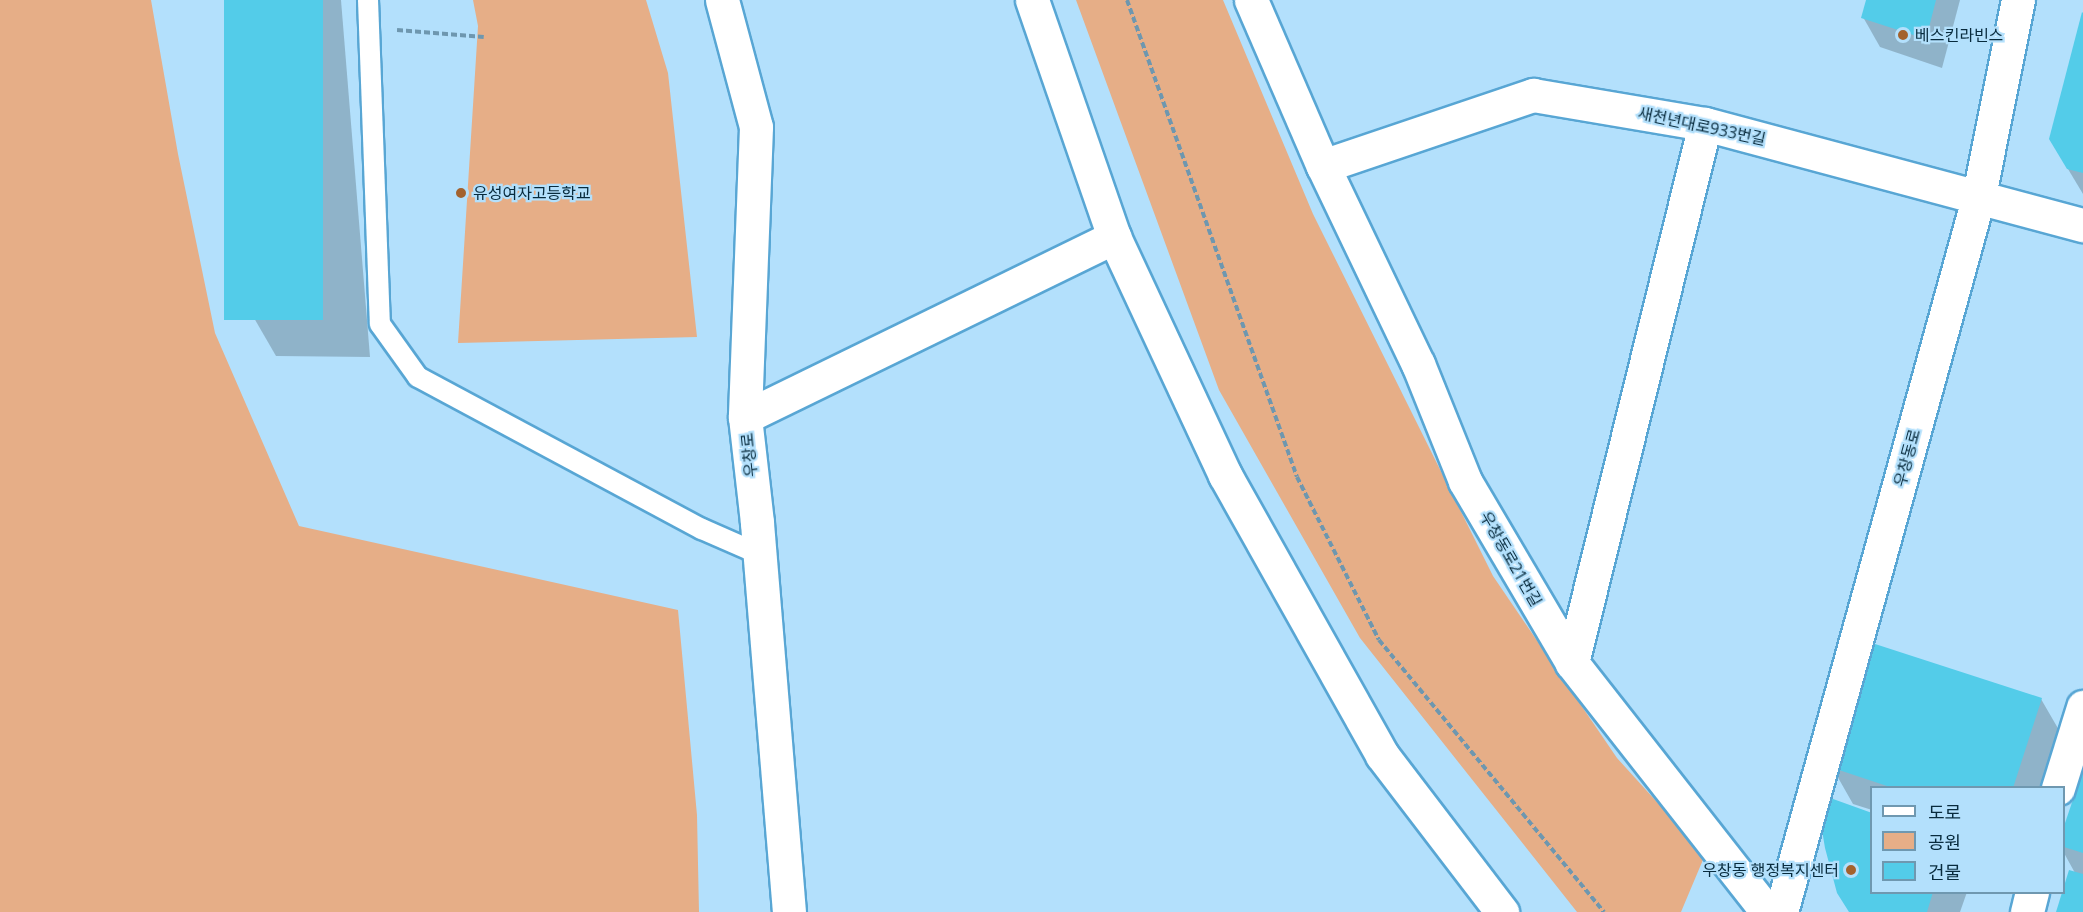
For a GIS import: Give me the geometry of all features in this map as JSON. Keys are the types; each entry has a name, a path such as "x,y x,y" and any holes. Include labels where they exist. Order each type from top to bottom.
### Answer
{"street":[{"name":"우창로","path":"723,0 756,126 745,417 759,554 789,912"},
{"path":"1032,0 1114,237 1225,475 1382,755 1502,912"},
{"name":"우창동로21번길","path":"1251,0 1323,166 1418,364 1465,481 1572,663 1767,912"},
{"name":"우창동로","path":"1781,912 1979,195 2018,0"},
{"name":"새천년대로933번길","path":"1323,166 1533,94 1705,124 1979,195 2083,225"},
{"path":"1572,663 1705,124"},
{"path":"745,417 1114,237"},
{"path":"2059,786 2083,707"},
{"path":"2027,912 2032,894"}],"lane":[{"path":"368,0 380,324 418,377 702,529 759,554"}],"path":[{"path":"1127,0 1297,477 1379,640 1604,912"},
{"path":"369,27 484,37"}],"green space":[{"path":"0,0 151,0 178,154 215,333 299,526 678,610 697,815 699,912 0,912"},
{"path":"473,0 646,0 668,73 697,337 458,343 478,26"},
{"path":"1076,0 1223,0 1313,214 1493,576 1617,758 1705,855 1681,912 1577,912 1360,638 1219,390"}],"building":[{"path":"224,0 323,0 323,320 224,320"},
{"path":"1866,0 1936,0 1926,39 1861,18"},
{"path":"2082,12 2083,173 2067,169 2049,139"},
{"path":"1872,643 2042,698 2014,786 1887,786 1830,767"},
{"path":"2083,770 2083,853 2065,847 2065,823"},
{"name":"우창동 행정복지센터","path":"1822,795 1870,812 1870,894 1932,894 1927,912 1849,912 1837,893 1821,824"},
{"path":"2069,870 2083,874 2083,912 2056,912 2062,894 2065,894 2065,883"}],"place":[{"name":"베스킨라빈스","path":"1903,35"},
{"name":"유성여자고등학교","path":"461,193"},
{"name":"우창동 행정복지센터","path":"1851,870"}]}
